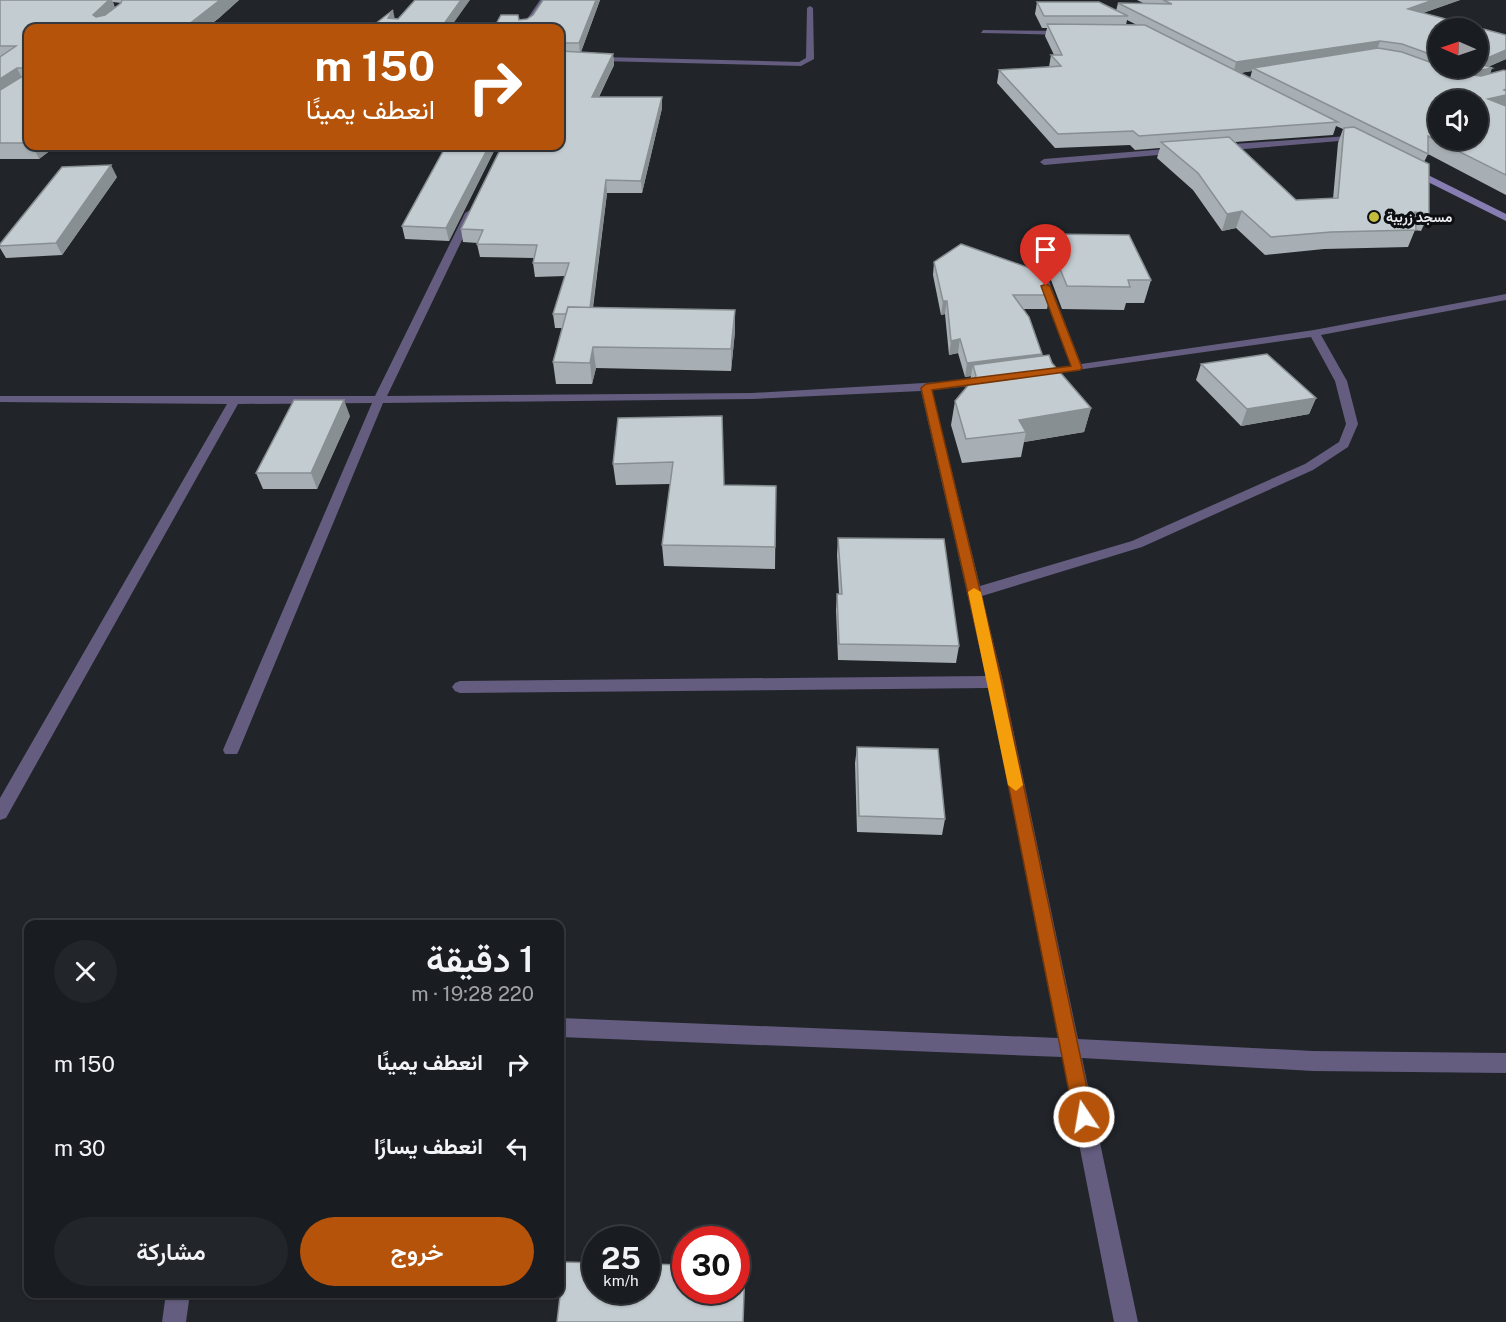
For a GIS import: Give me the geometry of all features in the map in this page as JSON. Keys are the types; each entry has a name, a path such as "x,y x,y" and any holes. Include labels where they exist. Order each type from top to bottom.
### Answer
{"street":[{"path":"527,24 543,0"},
{"path":"564,58 801,64 810,59 810,8"},
{"path":"983,33 1074,33"},
{"path":"1329,128 1358,143"},
{"path":"1208,149 1348,138"},
{"path":"1044,162 1185,151"},
{"path":"1398,163 1506,218"},
{"path":"231,750 379,400 476,202"},
{"path":"1030,245 1077,368"},
{"path":"1030,375 1314,333 1506,297"},
{"path":"975,593 1137,544 1310,467 1344,444 1352,424 1341,381 1314,333"},
{"path":"0,399 234,401 764,397 926,388 996,380"},
{"path":"926,388 995,682 1126,1322"},
{"path":"0,813 8,786 234,401"},
{"path":"460,687 995,682"},
{"path":"564,1028 1070,1048 1313,1061 1506,1063"},
{"path":"174,1322 177,1298"}],"building":[{"path":"0,0 109,0 93,15 96,17 105,15 122,0 220,0 189,24 24,24 24,143 0,143 0,90 23,76 23,68 17,68 0,79 0,57 16,46 0,46"},
{"path":"415,0 461,0 444,24 375,24 393,10 388,18 398,19"},
{"path":"543,0 596,0 579,43 564,43 564,24 496,24 501,15 518,15 519,20 533,15"},
{"path":"1163,0 1433,0 1408,9 1442,18 1428,18 1428,53 1402,44 1380,41 1236,62 1118,3 1172,4"},
{"path":"1037,2 1099,2 1128,16 1044,16"},
{"path":"1047,24 1145,25 1338,122 1139,136 1133,131 1058,134 999,70 1061,66 1051,55 1062,55"},
{"path":"1488,30 1506,35 1506,50 1488,58"},
{"path":"1378,48 1402,52 1428,61 1428,78 1488,78 1488,74 1506,71 1506,89 1504,90 1506,95 1488,99 1488,90 1428,90 1428,154 1253,68"},
{"path":"564,51 613,54 592,97 662,97 641,181 606,180 590,308 568,307 566,314 553,314 569,263 533,263 537,245 477,244 483,230 461,229 500,150 564,150"},
{"path":"1488,99 1506,106 1506,175 1456,150 1488,150"},
{"path":"1354,127 1429,164 1429,214 1415,212 1416,230 1331,232 1271,237 1242,211 1227,214 1198,173 1161,142 1229,137 1296,200 1338,198 1344,128"},
{"path":"444,150 487,150 446,228 402,226"},
{"path":"111,165 56,243 0,246 62,167"},
{"path":"1046,234 1129,235 1151,280 1128,280 1130,287 1067,286"},
{"path":"961,244 1041,272 1050,295 1013,295 1029,317 1042,354 967,363 960,339 951,341 947,301 943,301 934,262"},
{"path":"568,307 735,310 731,349 593,347 590,363 553,362"},
{"path":"1267,354 1316,398 1247,409 1201,364"},
{"path":"1049,355 1052,363 1091,408 1019,420 1026,432 966,439 955,401 976,376 973,365"},
{"path":"294,400 344,400 311,473 256,473"},
{"path":"722,416 724,485 776,486 775,547 662,545 673,462 613,464 618,418"},
{"path":"838,538 944,539 959,646 839,644 837,594 842,594"},
{"path":"857,747 938,749 945,819 859,816"},
{"path":"564,1262 582,1263 582,1304 660,1304 660,1264 672,1265 672,1304 744,1304 743,1322 557,1322 560,1298 564,1298"}],"slow traffic":[{"path":"974,592 1016,785"}],"place":[{"name":"مسجد زريبة","path":"1374,217"}],"route":[{"path":"1046,286 1077,368 926,388 995,682 1084,1117"}]}
